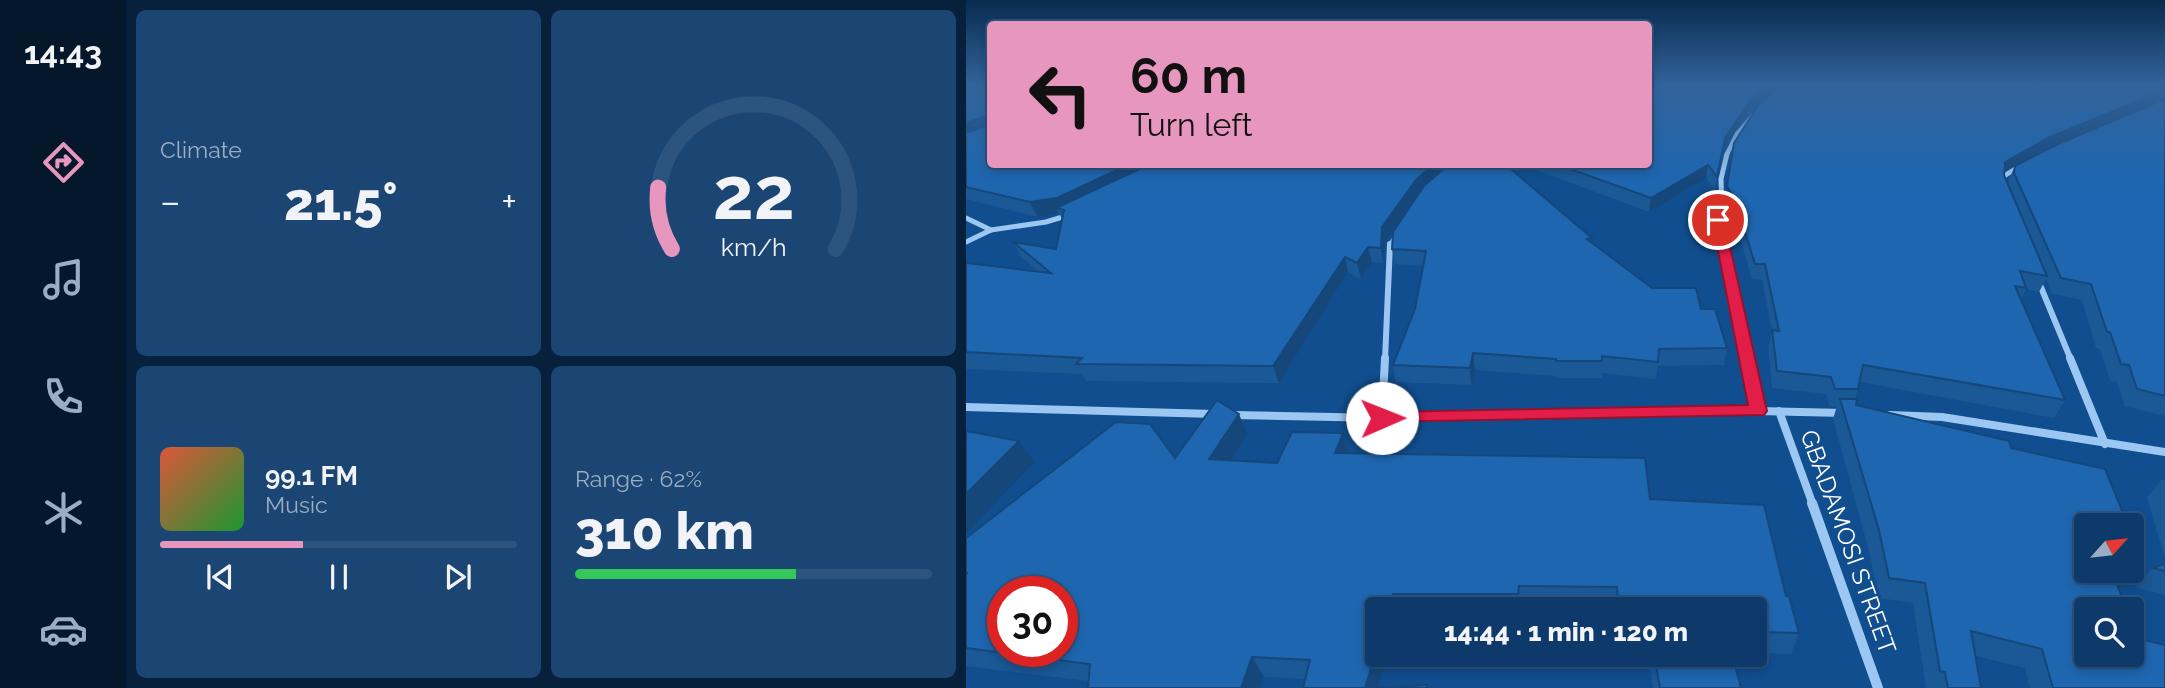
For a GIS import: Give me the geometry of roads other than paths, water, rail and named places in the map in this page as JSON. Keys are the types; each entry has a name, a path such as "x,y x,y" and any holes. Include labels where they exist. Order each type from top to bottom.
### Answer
{"street":[{"path":"1750,117 1727,153 1720,181 1718,220 1758,411"},
{"path":"2006,194 2003,187 2004,176 2025,164"},
{"path":"966,242 991,230 1046,222 1076,213"},
{"path":"966,218 991,230"},
{"path":"1382,418 1390,244 1403,225"},
{"path":"2033,267 2105,444"},
{"path":"966,407 1382,418 1758,411 1850,413"},
{"name":"GBADAMOSI STREET","path":"1779,411 1878,688"},
{"path":"1876,414 1942,417 2165,453"}]}
